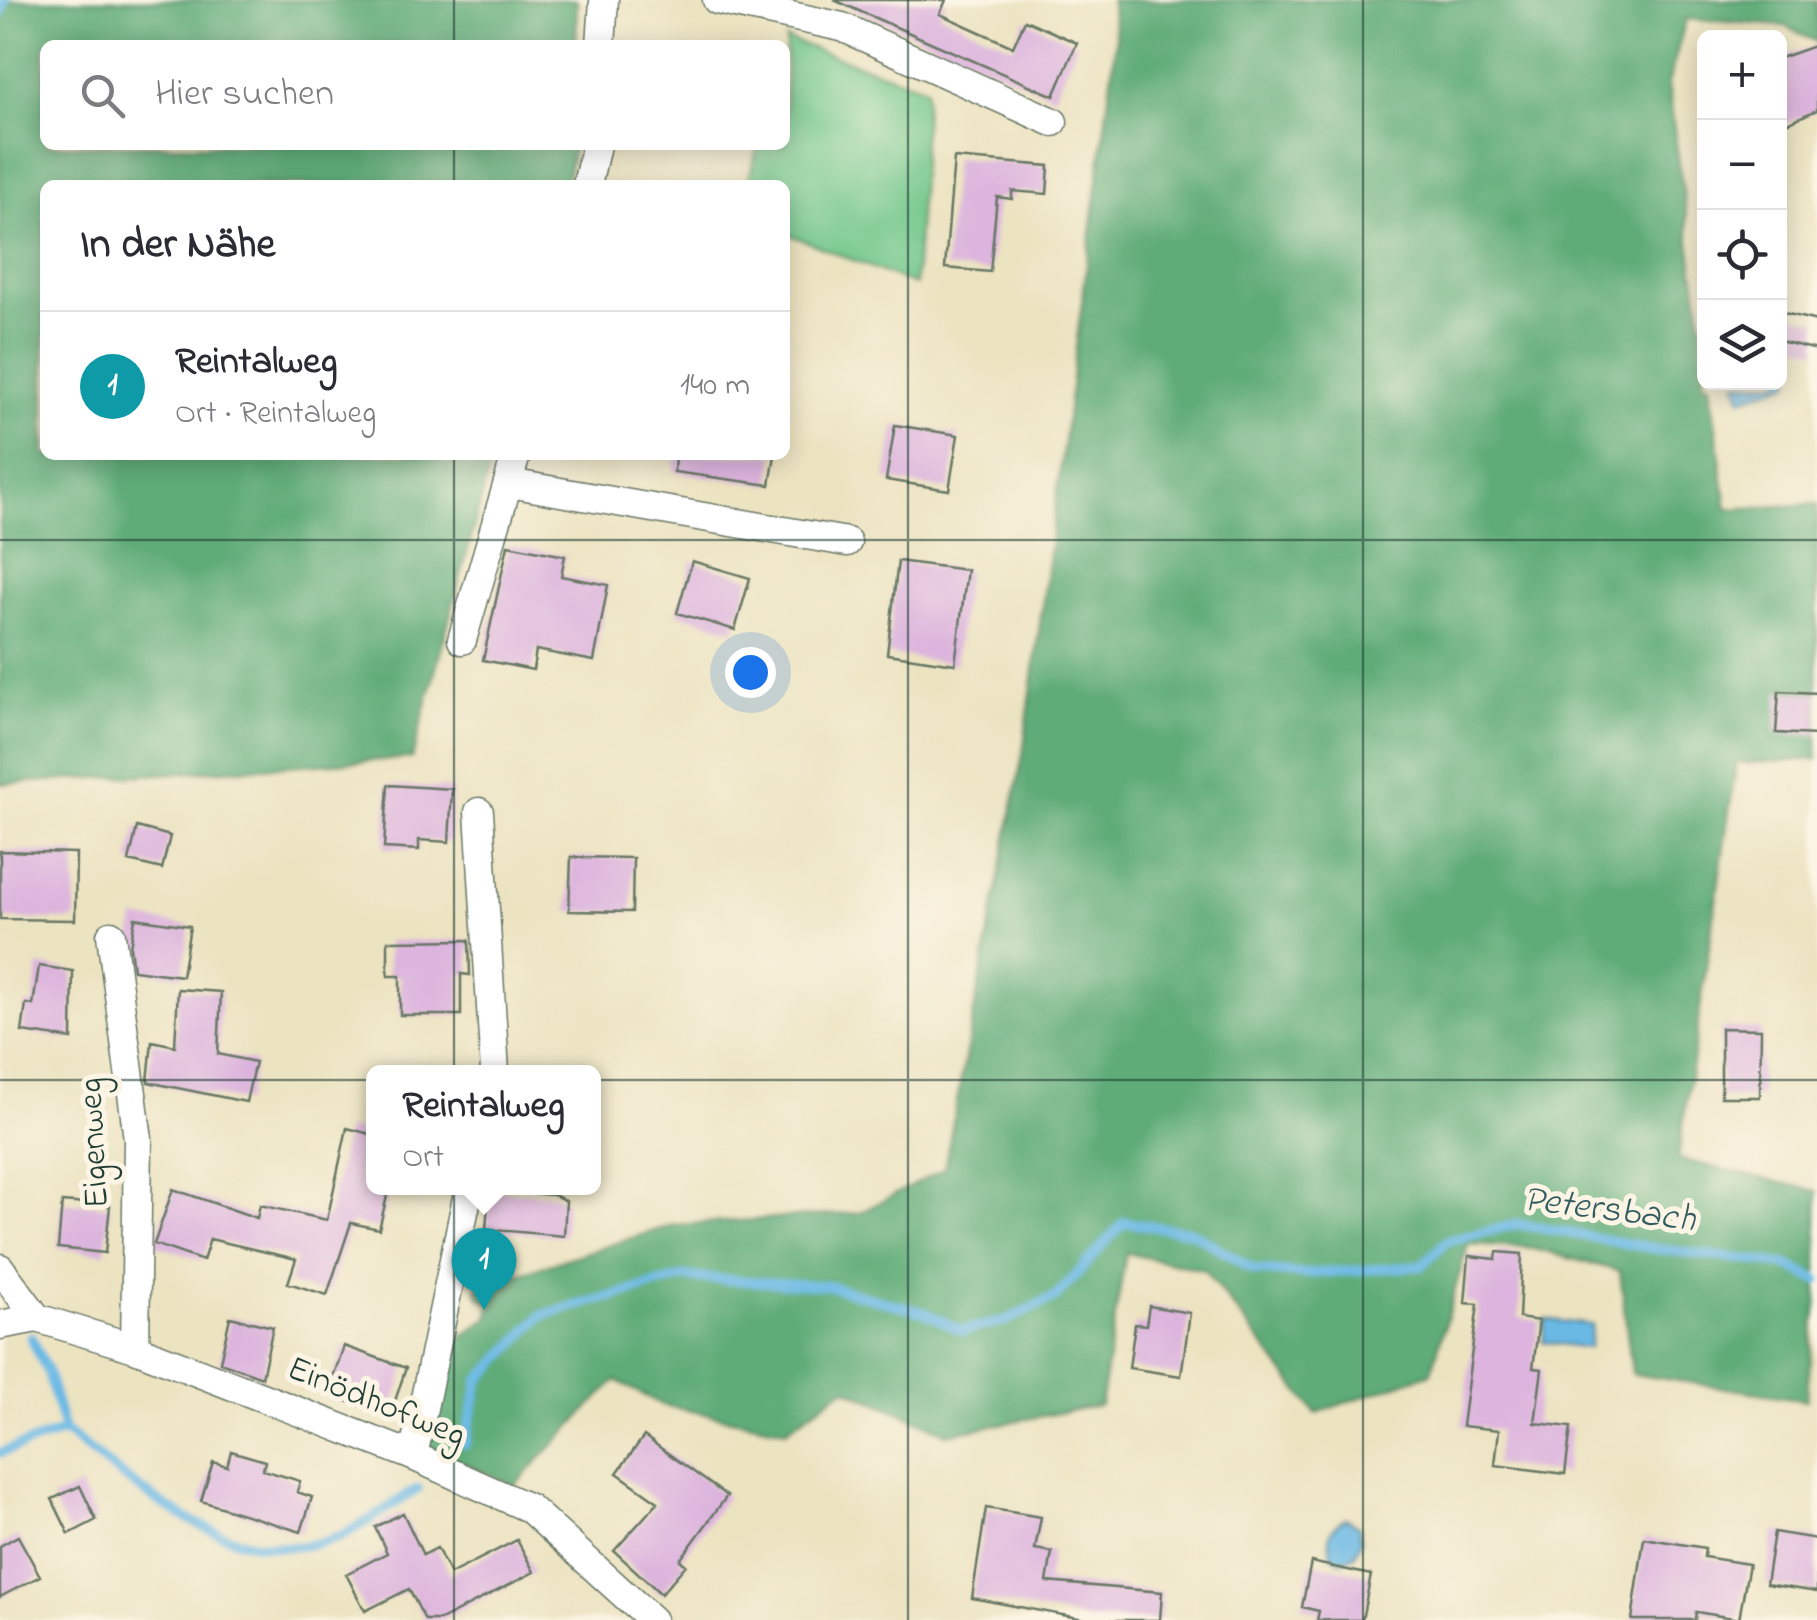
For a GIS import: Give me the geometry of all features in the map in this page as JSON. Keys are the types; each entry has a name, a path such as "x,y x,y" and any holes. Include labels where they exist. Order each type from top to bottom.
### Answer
{"street":[{"path":"601,40 604,0"},
{"path":"717,0 842,27 1053,122"},
{"path":"588,180 595,150"},
{"path":"462,640 513,469 847,542"},
{"path":"479,812 494,1065"},
{"name":"Eigenweg","path":"110,935 138,1139 135,1348"},
{"path":"413,1456 469,1195"},
{"path":"0,1268 37,1318"},
{"name":"Einödhofweg","path":"0,1326 37,1318 135,1348 413,1456 529,1508 652,1620"}],"green space":[{"path":"0,0 577,0 576,40 40,40 40,150 573,150 566,180 40,180 40,460 492,460 412,758 0,784"},
{"path":"1111,0 1817,0 1817,42 1784,26 1686,19 1668,84 1697,290 1697,390 1711,390 1727,509 1817,504 1817,759 1736,764 1678,1159 1817,1191 1817,1301 1806,1400 1632,1374 1620,1271 1526,1247 1468,1244 1431,1373 1316,1413 1204,1270 1126,1253 1100,1405 948,1434 845,1388 786,1430 662,1405 616,1380 514,1486 426,1446 441,1351 488,1318 491,1304 478,1296 477,1287 673,1225 859,1213 944,1169 1023,754 1116,41"},
{"path":"790,40 926,88 915,285 790,235 790,180 748,180 757,150 790,150"}],"water":[{"path":"1739,390 1768,390 1742,399"},
{"path":"1545,1319 1592,1325 1589,1348 1543,1342"},
{"path":"1346,1518 1359,1527 1361,1541 1355,1555 1342,1561 1331,1554 1330,1537 1336,1524"}],"building":[{"path":"834,0 946,0 940,14 1013,47 1025,20 1077,43 1054,96"},
{"path":"1817,45 1817,110 1787,123 1787,120 1787,56"},
{"path":"954,158 1049,166 1047,194 1012,191 1012,199 997,197 990,272 945,268"},
{"path":"1787,314 1817,321 1817,350 1787,343"},
{"path":"895,425 958,435 949,490 886,480"},
{"path":"675,460 774,460 770,485 674,472"},
{"path":"508,545 565,556 561,576 608,585 594,661 536,650 533,670 483,660"},
{"path":"692,561 750,578 735,630 677,613"},
{"path":"898,561 967,570 955,664 887,654"},
{"path":"1779,691 1817,693 1817,735 1776,733"},
{"path":"388,785 452,789 449,842 419,840 419,850 384,848"},
{"path":"137,827 170,836 162,869 129,861"},
{"path":"0,851 76,853 75,920 0,919"},
{"path":"571,857 633,858 632,912 569,911"},
{"path":"135,918 190,926 182,976 133,970 130,947"},
{"path":"469,940 470,975 461,974 461,1015 400,1015 400,976 388,976 388,941"},
{"path":"39,966 73,971 72,1039 22,1032 26,1004 33,1005"},
{"path":"178,989 221,992 218,1054 255,1062 246,1102 148,1082 152,1041 175,1046"},
{"path":"1721,1028 1761,1029 1760,1097 1721,1097"},
{"path":"347,1128 366,1133 366,1195 387,1195 379,1229 351,1223 327,1295 288,1283 296,1259 210,1239 203,1261 154,1244 173,1189 257,1218 260,1205 327,1220"},
{"path":"489,1195 554,1195 566,1201 564,1236 486,1229"},
{"path":"62,1202 110,1206 105,1253 58,1248"},
{"path":"1497,1252 1522,1254 1519,1318 1539,1321 1533,1368 1542,1369 1535,1423 1571,1427 1565,1474 1495,1465 1499,1430 1462,1426 1478,1304 1465,1303 1469,1256 1496,1259"},
{"path":"1149,1306 1190,1313 1181,1376 1129,1368 1135,1324 1146,1325"},
{"path":"230,1317 273,1327 262,1377 220,1362"},
{"path":"344,1346 406,1368 390,1416 327,1394"},
{"path":"644,1436 727,1496 680,1560 686,1565 661,1594 614,1551 658,1502 617,1473"},
{"path":"231,1451 265,1461 263,1470 300,1481 297,1492 312,1497 301,1532 201,1501 213,1462 227,1466"},
{"path":"80,1486 96,1520 69,1534 52,1499"},
{"path":"986,1508 1041,1517 1035,1549 1052,1552 1047,1582 1162,1592 1160,1620 1089,1620 972,1598"},
{"path":"403,1513 423,1555 437,1548 450,1574 517,1540 534,1572 440,1620 425,1620 409,1589 365,1611 346,1574 387,1553 375,1527"},
{"path":"1774,1532 1817,1539 1817,1592 1766,1584"},
{"path":"18,1536 40,1576 0,1597 0,1546"},
{"path":"1644,1538 1705,1548 1704,1557 1749,1564 1739,1619 1696,1612 1695,1620 1632,1620"},
{"path":"1311,1562 1371,1575 1362,1620 1317,1620 1319,1611 1302,1607"}],"waterway":[{"path":"0,14 5,0"},
{"name":"Petersbach","path":"465,1444 479,1381 542,1315 684,1277 829,1286 926,1313 962,1331 1006,1321 1057,1296 1124,1222 1192,1232 1254,1270 1302,1274 1422,1266 1447,1241 1518,1224 1651,1248 1787,1265 1817,1280"},
{"path":"31,1337 48,1373 64,1431"},
{"name":"Petersbach","path":"0,1453 64,1431 184,1517 251,1543 287,1547 335,1538 418,1489"}],"place":[{"name":"Reintalweg","path":"484,1310"}]}
